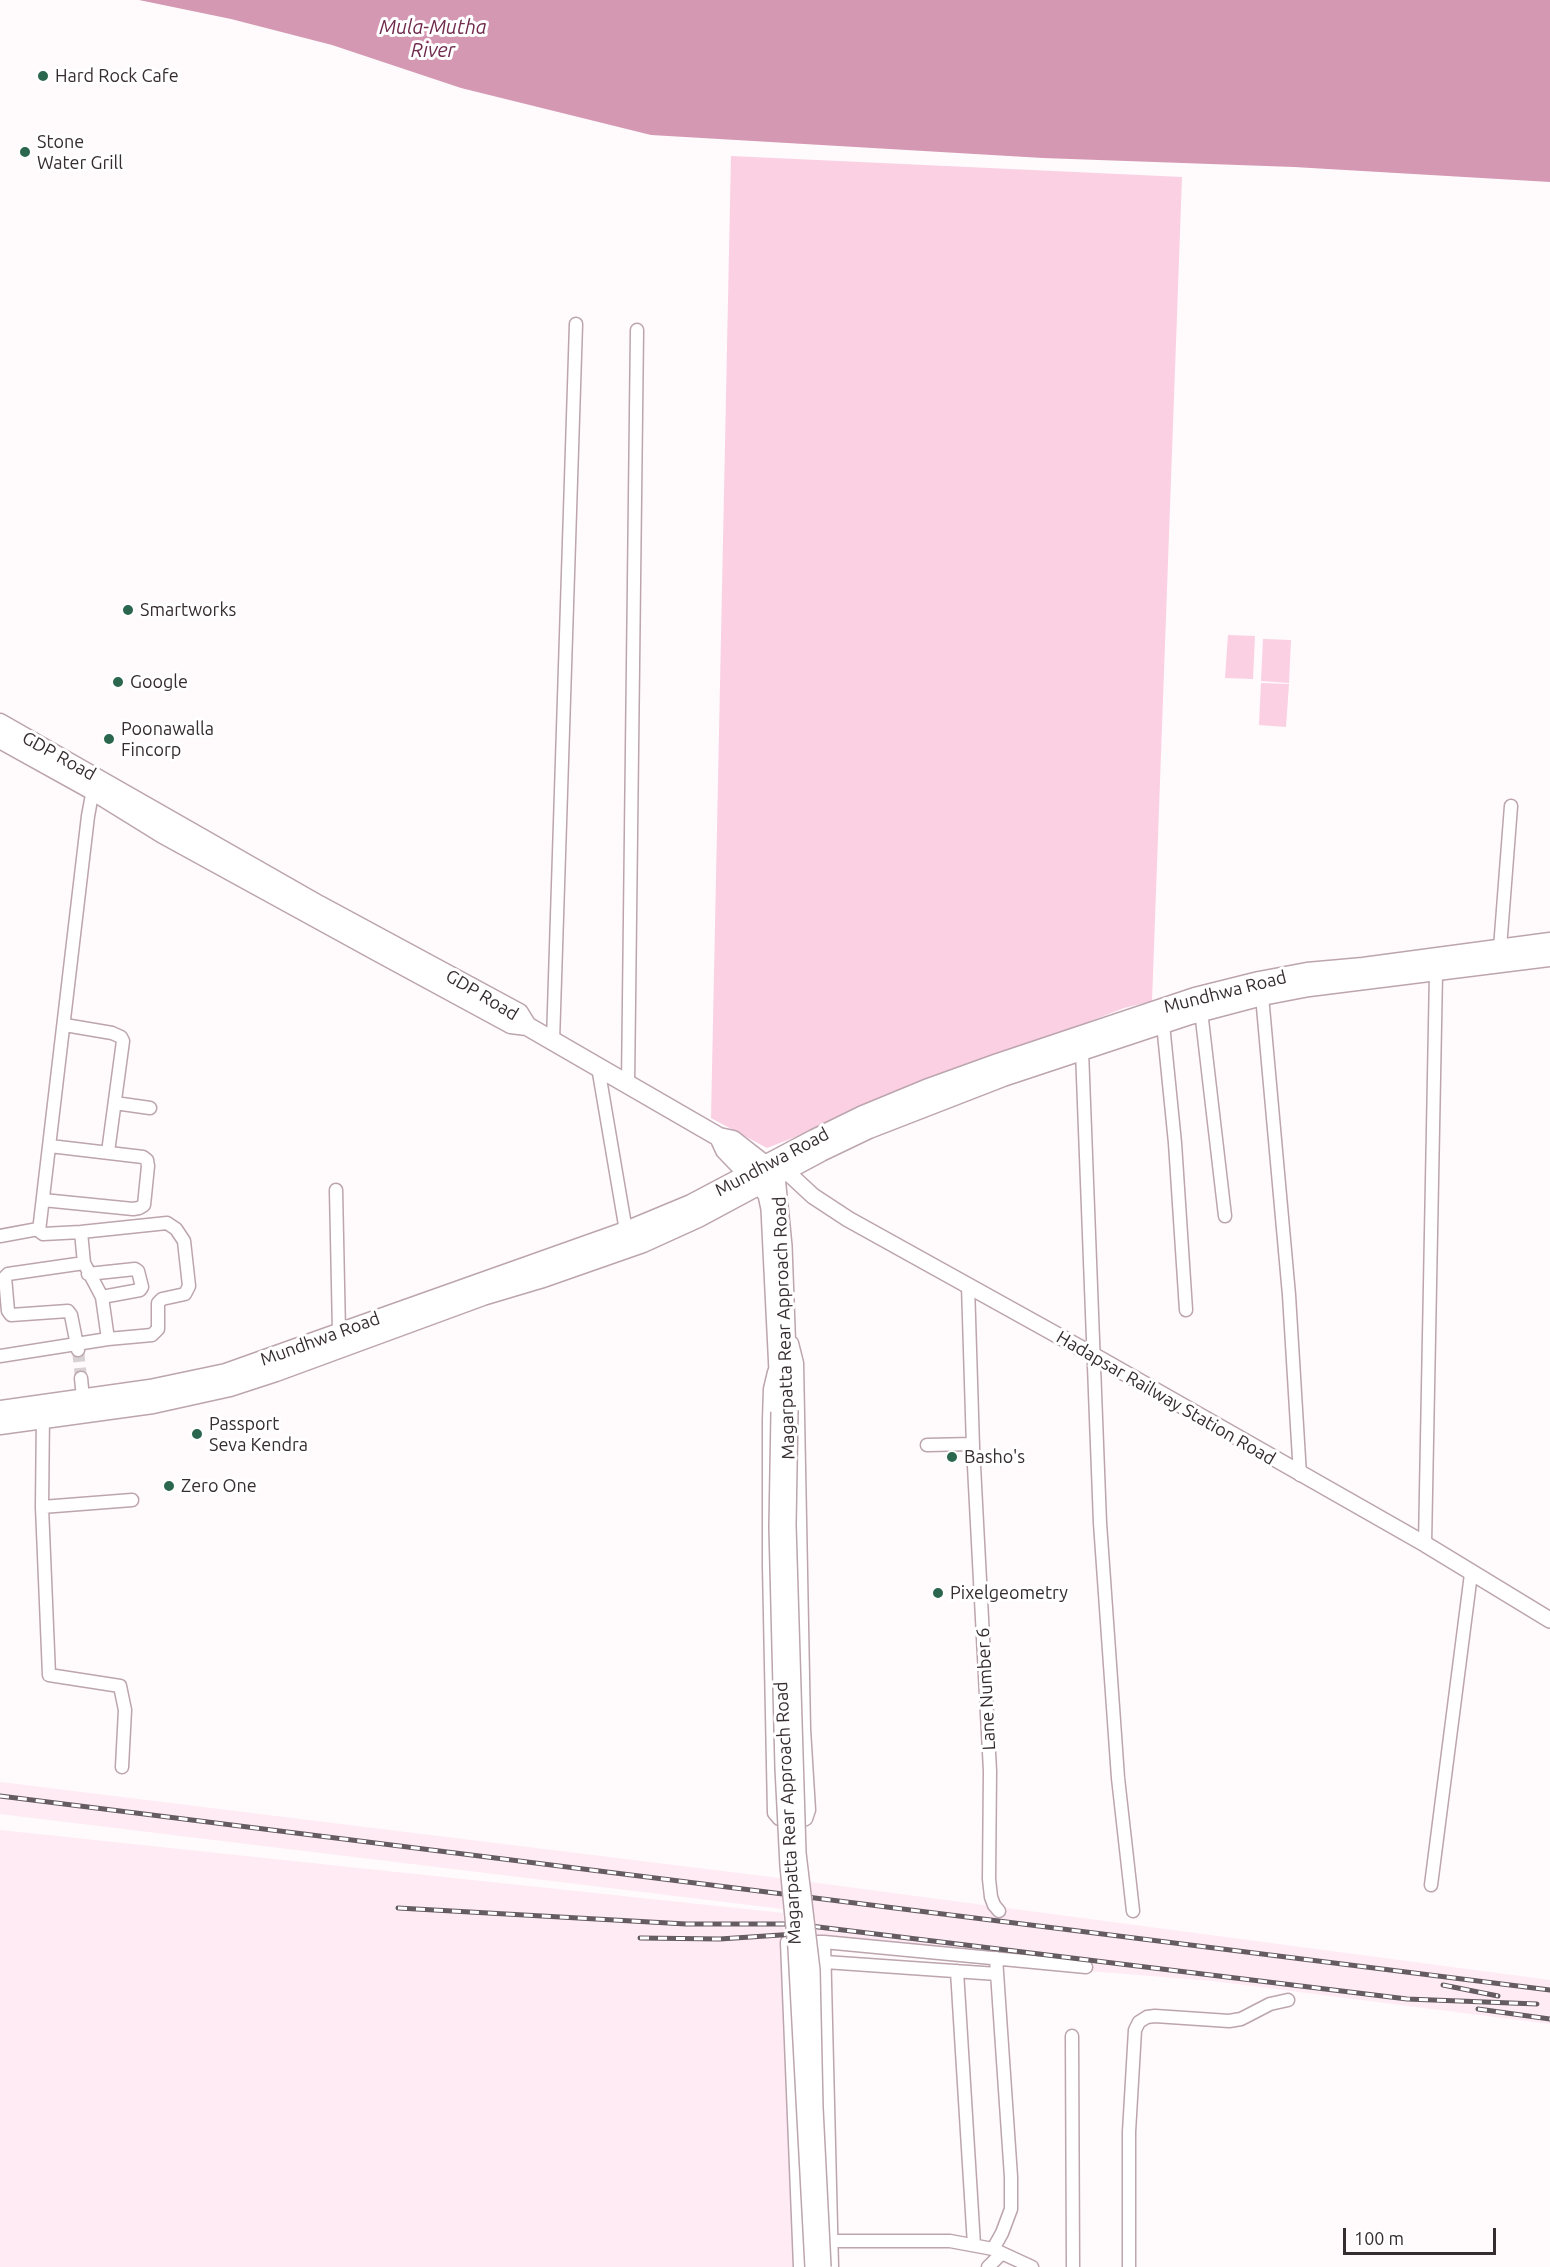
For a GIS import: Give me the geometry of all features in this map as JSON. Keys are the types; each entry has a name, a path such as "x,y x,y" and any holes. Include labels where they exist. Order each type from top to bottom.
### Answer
{"main road":[{"name":"GDP Road","path":"0,723 94,784 519,1013 528,1026 719,1137"},
{"path":"0,739 94,784"},
{"name":"Mundhwa Road","path":"0,1410 43,1412 153,1404 483,1296 626,1231 776,1171 869,1129 1022,1070 1163,1024 1258,981 1307,972 1550,942"},
{"name":"Mundhwa Road","path":"776,1171 863,1115 926,1089 998,1063 1192,1009 1309,987 1550,957"},
{"path":"719,1137 733,1140 776,1171"},
{"name":"Magarpatta Rear Approach Road","path":"719,1137 725,1150 754,1179"},
{"name":"Mundhwa Road","path":"0,1425 82,1398 228,1380 339,1332 537,1272 643,1243 698,1218 754,1179"}],"street":[{"path":"553,1041 576,324"},
{"path":"628,1085 637,330"},
{"path":"38,1229 94,784"},
{"path":"1500,948 1511,806"},
{"path":"1425,1544 1436,973"},
{"path":"1262,996 1290,1295 1300,1474"},
{"path":"1192,1009 1225,1216"},
{"path":"1163,1024 1175,1143 1186,1310"},
{"path":"64,1025 112,1033 120,1037 123,1047 108,1152"},
{"path":"1082,1051 1100,1523 1118,1778 1133,1911"},
{"path":"598,1067 626,1231"},
{"path":"116,1103 150,1108"},
{"path":"43,1200 139,1208 144,1204 147,1160 143,1157 50,1146"},
{"name":"Hadapsar Railway Station Road","path":"776,1171 848,1219 1425,1544 1550,1620"},
{"name":"Magarpatta Rear Approach Road","path":"776,1171 784,1246 787,1330 785,1411 777,1527 783,1768 788,1866 796,1948 813,2267"},
{"name":"Magarpatta Rear Approach Road","path":"754,1179 766,1195 769,1209 776,1361 785,1411 798,1853 812,1970 815,2108 824,2267"},
{"path":"336,1190 339,1332"},
{"path":"0,1356 77,1347 108,1339 152,1335 158,1329 158,1303 162,1299 185,1293 189,1286 184,1241 176,1228 167,1223 43,1234 38,1229"},
{"path":"0,1236 38,1229"},
{"path":"81,1232 86,1268 102,1297 108,1339"},
{"path":"77,1347 68,1311 15,1316 4,1312 5,1277 8,1274 86,1268 135,1269 138,1271 142,1287 140,1290 102,1297"},
{"name":"Lane Number 6","path":"968,1285 973,1444 990,1771 989,1879 991,1897 999,1911"},
{"path":"776,1361 770,1389 769,1420 769,1566 774,1813 778,1819 803,1820 806,1819 809,1810 803,1718 797,1363 787,1330"},
{"path":"81,1378 82,1398"},
{"path":"43,1412 42,1507 49,1675 120,1686 124,1710 122,1767"},
{"path":"927,1445 973,1444"},
{"path":"42,1507 132,1500"},
{"path":"1431,1885 1471,1574"},
{"path":"801,2267 787,1942 824,1942 1086,1967"},
{"path":"824,1942 832,2267"},
{"path":"988,2267 997,2251 1011,2209 1011,2177 996,1958"},
{"path":"825,1962 997,1974"},
{"path":"957,1971 974,2246"},
{"path":"1129,2267 1129,2132 1135,2030 1139,2022 1147,2017 1155,2016 1229,2021 1241,2019 1270,2004 1288,2000"},
{"path":"1072,2036 1073,2267"},
{"path":"831,2241 950,2241 997,2251 1032,2267"}],"shaded area":[{"path":"731,156 1182,177 1152,1001 1124,1008 767,1148 711,1118"},
{"path":"1228,635 1255,636 1253,679 1225,678"},
{"path":"1263,639 1291,640 1289,683 1261,681"},
{"path":"1261,683 1289,684 1286,727 1259,725"},
{"path":"0,1782 787,1879 1550,1980 1550,2024 1213,1981 805,1948 785,1937 783,1909 0,1814"},
{"path":"0,1830 783,1913 795,2267 0,2267"}],"water":[{"name":"Mula-Mutha River","path":"139,0 1550,0 1550,182 1294,167 1043,158 651,135 461,88 332,45 231,19"}],"tunnel":[{"path":"78,1350 81,1378"}],"railway":[{"path":"0,1796 1550,1990"},
{"path":"398,1908 686,1924 794,1924 1407,1999 1537,2004"},
{"path":"640,1938 720,1939 811,1933"},
{"path":"1443,1985 1498,1996"},
{"path":"1478,2009 1550,2019"}],"place":[{"name":"Hard Rock Cafe","path":"43,76"},
{"name":"Stone Water Grill","path":"25,152"},
{"name":"Smartworks","path":"128,610"},
{"name":"Google","path":"118,682"},
{"name":"Poonawalla Fincorp","path":"109,739"},
{"name":"Passport Seva Kendra","path":"197,1434"},
{"name":"Basho's","path":"952,1457"},
{"name":"Zero One","path":"169,1486"},
{"name":"Pixelgeometry","path":"938,1593"}]}
